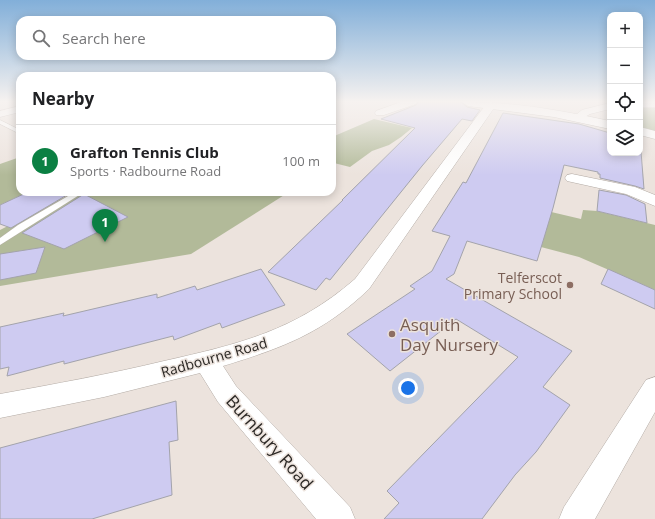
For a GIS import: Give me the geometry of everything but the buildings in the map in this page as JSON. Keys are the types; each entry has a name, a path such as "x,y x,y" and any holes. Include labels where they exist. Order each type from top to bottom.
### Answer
{"street":[{"name":"Radbourne Road","path":"0,406 134,379 208,361 255,347 329,313 348,299 362,284 476,126"},
{"path":"643,133 655,135"},
{"path":"572,178 630,190 655,201"},
{"name":"Burnbury Road","path":"208,361 214,375 227,394 338,519"},
{"path":"576,519 655,388"}],"lane":[{"path":"0,242 21,226 73,196"}],"green space":[{"path":"357,126 404,126 412,128 389,145 372,151 350,167 336,164 336,135"},
{"path":"643,126 655,126 655,131 643,129"},
{"path":"16,158 16,196 19,196 0,205 0,164"},
{"path":"67,196 283,196 191,254 0,286 0,230"},
{"path":"583,210 597,211 655,225 655,290 579,257 541,247 547,211 581,219"}],"place":[{"name":"Grafton Tennis Club","path":"105,242"},
{"name":"Telferscot Primary School","path":"570,285"},
{"name":"Asquith Day Nursery","path":"392,334"}]}
